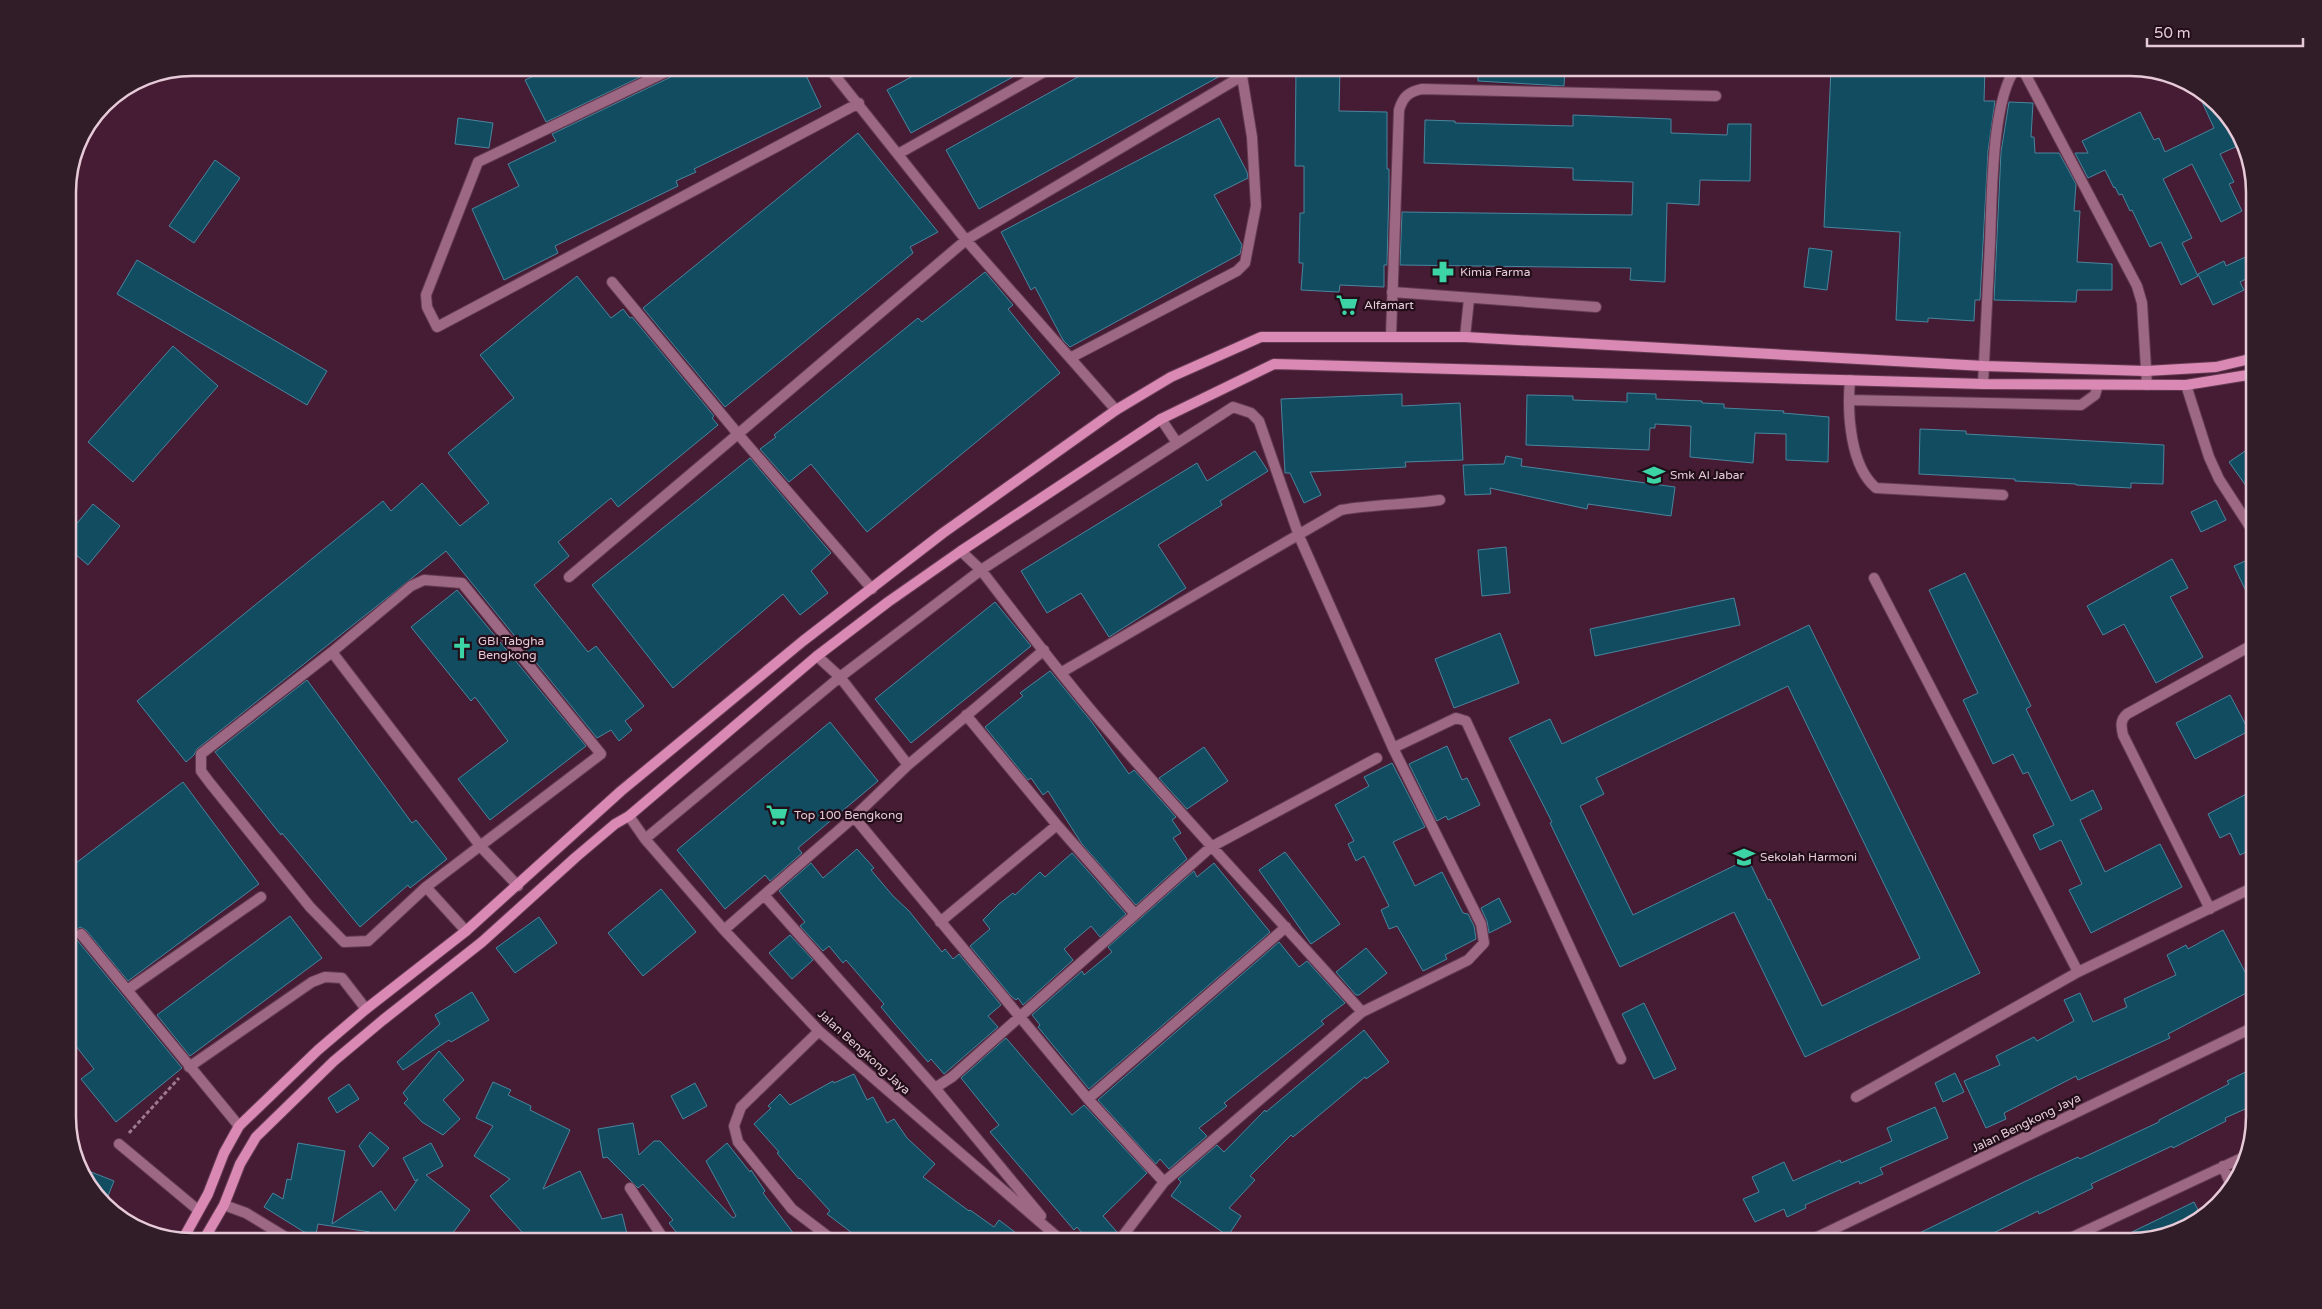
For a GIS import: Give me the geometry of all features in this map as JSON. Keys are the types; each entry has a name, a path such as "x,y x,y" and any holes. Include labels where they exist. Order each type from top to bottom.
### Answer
{"main road":[{"path":"186,1233 208,1194 224,1153 239,1126 318,1050 366,1009 466,931 518,886 542,860 620,791 803,641 943,533 1116,410 1171,377 1261,337 1465,337 1984,366 2146,371 2216,367 2246,360"},
{"path":"208,1233 224,1205 240,1164 256,1137 334,1061 482,942 576,857 615,824 630,816 817,656 888,602 961,551 1161,419 1274,364 1983,384 2186,385 2246,375"},
{"path":"357,1017 368,1032"}],"street":[{"path":"657,76 478,162 426,295 427,307 437,327 859,103"},
{"path":"836,76 966,240 1116,410"},
{"path":"898,154 1037,76"},
{"path":"569,577 966,240 1233,76"},
{"path":"1070,358 1237,271 1245,263 1256,206 1252,137 1241,76"},
{"path":"1983,384 1996,144 1999,111 2011,76"},
{"path":"2026,76 2138,286 2142,303 2147,385"},
{"path":"1391,336 1399,110 1402,99 1411,91 1422,89 1716,96"},
{"path":"612,282 738,434 872,588"},
{"path":"1392,292 1596,307"},
{"path":"1465,337 1469,299"},
{"path":"1850,380 1849,400 1852,437 1861,468 1867,480 1876,488 2003,495"},
{"path":"1849,400 2081,406 2095,395 2098,385"},
{"path":"2186,385 2209,457 2220,479 2246,520"},
{"path":"645,839 840,677 982,570 1232,407 1251,413 1259,421 1300,536 1393,748 1482,924 1484,943 1468,960 1362,1012 1164,1182 1126,1233"},
{"path":"1161,419 1177,443"},
{"path":"1062,672 1300,536 1341,510 1370,505 1411,504 1440,500"},
{"path":"961,551 982,570 1095,714 1211,847 1362,1012"},
{"path":"1874,578 2078,972"},
{"path":"424,580 462,583 601,754 481,847 426,887 368,940 344,942 310,907 201,771 200,754 332,652 411,586 424,580"},
{"path":"2210,909 2123,735 2121,725 2123,718 2127,714 2246,648"},
{"path":"724,930 854,817 908,765 1044,650"},
{"path":"332,652 481,847 518,886"},
{"path":"817,656 840,677 908,765"},
{"path":"966,715 1057,825 1135,914"},
{"path":"1393,748 1456,718 1466,721 1621,1059"},
{"path":"935,1088 952,1076 1020,1017 1211,847 1377,758"},
{"name":"Jalan Bengkong Jaya","path":"630,816 645,839 724,930 819,1031 1053,1233"},
{"path":"854,817 1088,1099 1164,1182"},
{"path":"940,922 1057,825"},
{"path":"426,887 466,931"},
{"path":"1856,1097 2078,972 2246,891"},
{"path":"764,895 935,1088 1055,1233"},
{"path":"127,990 261,897"},
{"path":"1088,1099 1286,927"},
{"path":"81,934 239,1126"},
{"path":"189,1067 312,982 325,977 342,978 366,1009"},
{"path":"819,1031 741,1107 734,1126 738,1142 792,1209 823,1233"},
{"name":"Jalan Bengkong Jaya","path":"1828,1233 2246,1031"},
{"path":"119,1144 198,1210"},
{"path":"2083,1233 2237,1160"},
{"path":"2223,1166 2228,1178"},
{"path":"630,1188 659,1233"},
{"path":"224,1205 246,1213 278,1233"}],"path":[{"path":"119,1144 189,1067"}],"building":[{"path":"534,76 642,76 546,122 525,80"},
{"path":"673,76 806,76 821,107 694,169 696,172 676,181 678,186 555,246 558,253 504,280 472,209 519,186 508,164 556,141 552,134"},
{"path":"913,76 1014,76 911,133 887,90"},
{"path":"1080,76 1220,76 979,209 946,150"},
{"path":"1296,76 1340,76 1339,111 1387,112 1387,169 1389,169 1389,186 1387,265 1384,265 1384,287 1340,285 1339,292 1301,290 1303,263 1299,263 1300,213 1304,213 1304,166 1295,166"},
{"path":"1478,76 1565,76 1564,86 1478,81"},
{"path":"1831,76 1985,76 1984,101 1995,101 1988,151 1980,300 1975,300 1974,321 1928,318 1928,322 1896,320 1900,232 1824,227"},
{"path":"2201,100 2222,121 2236,147 2220,154 2234,182 2229,184 2242,211 2221,222 2192,164 2163,179 2192,238 2182,243 2198,276 2181,285 2161,242 2150,247 2132,210 2130,211 2122,194 2119,195 2114,188 2105,170 2088,178 2075,153 2088,153 2082,141 2140,112 2154,140 2159,138 2165,152 2214,128"},
{"path":"2009,102 2033,103 2031,137 2034,137 2035,153 2059,153 2076,184 2074,211 2080,211 2077,262 2112,264 2112,290 2077,290 2076,302 1994,300 2001,152"},
{"path":"1573,115 1671,119 1671,133 1727,135 1728,124 1751,124 1750,181 1700,180 1699,205 1667,203 1665,282 1630,280 1631,268 1400,265 1402,212 1632,215 1633,182 1573,180 1573,168 1424,163 1425,120 1455,121 1455,123 1573,126"},
{"path":"458,118 493,123 489,148 455,144"},
{"path":"1219,118 1247,172 1248,178 1214,195 1242,245 1240,254 1070,347 1063,340 1035,287 1031,290 1001,232"},
{"path":"858,133 938,232 910,247 913,253 725,407 643,308"},
{"path":"215,160 240,178 194,243 169,226"},
{"path":"1809,248 1832,251 1827,290 1804,287"},
{"path":"2246,257 2246,279 2240,282 2244,290 2213,305 2198,274 2224,261 2226,266"},
{"path":"137,260 327,371 307,405 117,294"},
{"path":"985,272 1013,305 1008,309 1060,373 867,532 811,464 789,482 760,449 776,437 774,435 918,318 922,322"},
{"path":"577,276 611,318 623,309 630,318 632,317 714,416 712,418 718,425 618,507 611,498 558,542 569,556 534,585 588,652 596,646 644,706 625,721 632,730 619,741 611,730 597,738 446,551 197,749 194,755 186,762 137,701 383,501 391,511 422,483 460,526 489,503 448,453 514,398 480,355"},
{"path":"173,346 218,386 133,482 88,442"},
{"path":"1627,393 1656,394 1656,399 1724,404 1724,408 1784,411 1783,413 1829,417 1828,462 1786,460 1786,434 1755,433 1753,463 1690,457 1691,426 1655,424 1655,428 1650,428 1649,450 1526,445 1527,395 1573,396 1573,400 1627,402"},
{"path":"1402,394 1402,406 1460,403 1463,460 1405,462 1406,467 1310,472 1321,495 1304,503 1290,473 1285,473 1281,399"},
{"path":"1920,429 1966,431 1966,434 2164,445 2163,484 2131,483 2131,488 1919,474"},
{"path":"2246,450 2246,486 2229,462"},
{"path":"1255,451 1268,471 1220,501 1222,505 1158,545 1186,588 1109,637 1081,593 1047,613 1021,571 1197,463 1207,481"},
{"path":"1506,456 1522,459 1521,466 1675,487 1671,516 1588,504 1587,509 1490,488 1491,494 1465,495 1463,465 1504,464"},
{"path":"750,458 831,553 811,571 828,593 800,615 783,594 673,688 592,585"},
{"path":"2216,500 2226,520 2201,532 2191,512"},
{"path":"93,504 120,526 88,565 76,555 76,524"},
{"path":"1506,547 1510,593 1482,596 1478,550"},
{"path":"2172,559 2188,588 2170,597 2203,657 2156,683 2124,624 2103,635 2087,606"},
{"path":"2246,561 2246,591 2234,566"},
{"path":"1965,573 2031,706 2026,709 2071,801 2093,790 2102,809 2080,820 2105,872 2160,844 2182,887 2091,933 2069,890 2082,884 2061,840 2040,850 2033,835 2054,825 2028,772 2023,774 2013,754 1993,764 1963,700 1978,693 1929,590"},
{"path":"457,590 586,746 490,820 458,779 508,741 475,697 471,701 411,627"},
{"path":"1734,598 1740,625 1595,656 1590,629"},
{"path":"995,602 1031,646 911,743 875,699"},
{"path":"1809,625 1980,973 1805,1057 1734,912 1620,967 1550,823 1552,822 1509,738 1550,719 1562,744","holes":["1788,686 1920,958 1822,1006 1770,899 1768,900 1748,859 1633,915 1580,806 1604,794 1596,778"]},
{"path":"1500,633 1519,683 1454,708 1435,659"},
{"path":"1050,671 1091,721 1129,774 1134,770 1176,817 1172,820 1181,833 1173,838 1187,859 1136,905 1082,844 1048,791 1043,795 1031,778 1028,780 985,727 1023,696 1020,693"},
{"path":"307,680 412,823 416,820 447,859 410,888 408,885 360,927 282,833 281,835 215,752"},
{"path":"2230,695 2246,725 2246,733 2195,759 2176,723"},
{"name":"Top 100 Bengkong","path":"830,722 878,781 798,848 802,853 770,881 765,875 725,909 677,850"},
{"path":"1447,746 1462,780 1467,778 1480,805 1448,820 1446,816 1437,821 1409,764"},
{"path":"1204,747 1228,781 1187,809 1159,778"},
{"path":"1392,763 1425,827 1393,842 1415,886 1442,872 1463,913 1468,914 1474,926 1476,939 1445,955 1447,959 1423,971 1397,926 1389,929 1381,910 1389,906 1364,856 1356,861 1348,844 1354,841 1335,805 1369,786 1364,777"},
{"path":"183,782 259,884 128,981 86,930 80,927 76,930 76,863"},
{"path":"2246,794 2246,852 2240,855 2230,833 2220,838 2208,814"},
{"path":"857,849 874,868 871,870 893,896 909,911 942,952 945,949 953,959 959,954 1001,1005 988,1016 998,1027 944,1074 931,1059 928,1062 895,1024 881,1007 884,1004 846,960 843,963 829,946 823,951 800,926 805,922 779,891 811,863 823,878"},
{"path":"1285,852 1340,924 1311,944 1259,870"},
{"path":"1072,853 1126,914 1100,937 1091,926 1064,949 1073,960 1023,1005 1018,998 1016,1000 1011,996 970,946 990,929 983,920 999,904 1013,893 1015,895 1040,872 1045,877"},
{"path":"1214,863 1270,932 1089,1089 1038,1027 1040,1025 1032,1015 1082,971 1084,975 1112,952 1108,947 1194,871 1197,877"},
{"path":"661,889 696,932 643,976 608,933"},
{"path":"1499,898 1511,922 1489,933 1487,921 1481,908"},
{"path":"290,916 322,958 190,1056 157,1015"},
{"path":"539,917 557,943 515,973 496,948"},
{"path":"2223,930 2246,974 2246,993 2168,1034 2170,1038 2078,1080 2076,1076 2004,1113 2006,1119 1986,1128 1964,1081 2000,1065 1996,1056 2034,1037 2037,1041 2074,1021 2064,1000 2080,993 2093,1022 2127,1007 2124,999 2176,975 2167,955 2186,945 2188,949"},
{"path":"790,935 813,960 792,979 769,953"},
{"path":"76,941 182,1068 116,1122 81,1079 94,1069 76,1046"},
{"path":"1279,942 1299,967 1307,961 1345,1003 1321,1021 1324,1024 1224,1103 1227,1106 1199,1128 1207,1136 1169,1169 1160,1159 1156,1164 1098,1100"},
{"path":"1366,948 1387,973 1359,995 1356,995 1336,972"},
{"path":"472,992 489,1020 451,1042 449,1040 403,1070 397,1062 440,1024 435,1015"},
{"path":"1644,1003 1676,1069 1654,1079 1622,1014"},
{"path":"1364,1030 1389,1062 1366,1079 1365,1077 1293,1137 1291,1135 1250,1176 1255,1180 1229,1208 1241,1216 1230,1233 1224,1233 1171,1196 1181,1182 1178,1179 1217,1145 1224,1152 1265,1110 1266,1112"},
{"path":"1006,1038 1072,1115 1084,1105 1147,1173 1103,1216 1117,1232 1082,1233 1077,1227 1074,1230 990,1132 999,1125 961,1078"},
{"path":"439,1051 464,1080 443,1100 460,1119 443,1135 422,1122 404,1103 408,1099 403,1093"},
{"path":"2246,1072 2246,1109 2225,1118 2226,1121 2173,1148 2172,1146 2091,1184 2093,1188 2039,1214 2038,1211 1993,1233 1919,1233 2024,1182 2078,1157 2080,1159 2159,1122 2159,1120 2229,1084 2227,1081"},
{"path":"1955,1073 1964,1092 1943,1102 1935,1083"},
{"path":"854,1074 867,1100 873,1097 887,1123 894,1119 907,1138 935,1164 923,1177 994,1227 999,1220 1016,1233 852,1233 827,1214 830,1211 799,1179 777,1153 779,1152 754,1124 771,1108 768,1106 780,1094 790,1105 833,1081 834,1083"},
{"path":"493,1082 511,1090 508,1095 531,1106 530,1110 570,1130 543,1189 580,1171 602,1219 622,1214 627,1233 523,1233 490,1196 510,1179 474,1156 493,1126 476,1118"},
{"path":"695,1083 707,1106 683,1119 671,1096"},
{"path":"349,1084 359,1099 337,1113 328,1098"},
{"path":"1935,1107 1948,1138 1880,1168 1883,1174 1860,1184 1859,1181 1805,1205 1806,1208 1787,1217 1784,1209 1755,1222 1743,1199 1759,1192 1752,1177 1784,1162 1793,1181 1840,1160 1841,1163 1892,1141 1887,1128"},
{"path":"633,1123 639,1155 654,1141 660,1141 733,1218 736,1216 706,1161 727,1143 750,1172 751,1170 765,1191 763,1193 793,1233 677,1233 669,1223 673,1220 643,1184 638,1188 607,1157 603,1158 598,1129"},
{"path":"370,1132 389,1148 373,1167 359,1146"},
{"path":"298,1143 345,1151 332,1224 381,1191 395,1211 418,1179 415,1181 403,1158 431,1143 443,1166 426,1175 470,1210 453,1233 369,1233 318,1224 316,1233 304,1232 264,1207 273,1193 283,1199 287,1179 291,1180"},
{"path":"90,1172 114,1181 108,1197"},
{"path":"2194,1202 2198,1211 2174,1224 2160,1229 2132,1232"}],"place":[{"name":"Kimia Farma","path":"1443,272"},
{"name":"Alfamart","path":"1347,305"},
{"name":"Smk Al Jabar","path":"1654,475"},
{"name":"GBI Tabgha Bengkong","path":"462,648"},
{"name":"Top 100 Bengkong","path":"777,815"},
{"name":"Sekolah Harmoni","path":"1744,857"}]}
